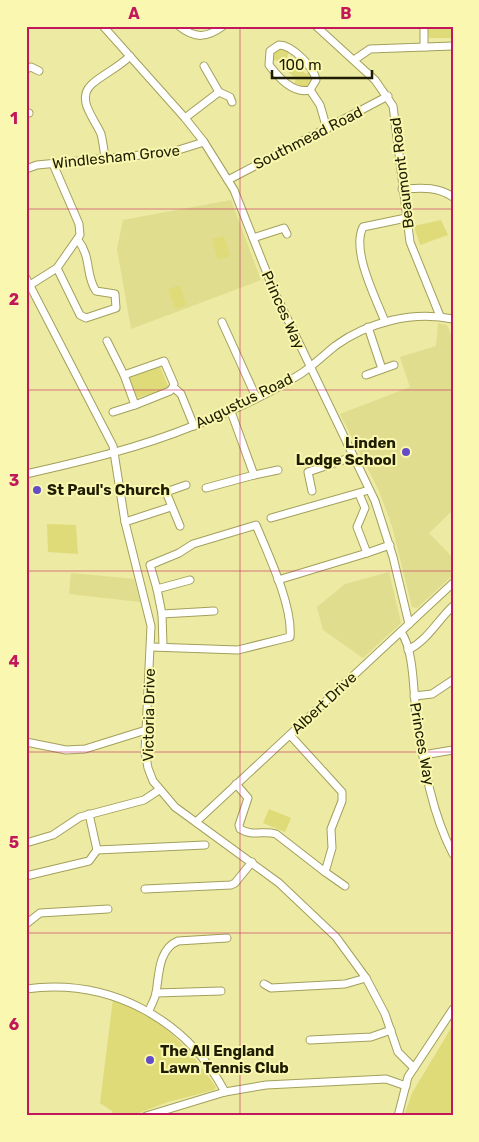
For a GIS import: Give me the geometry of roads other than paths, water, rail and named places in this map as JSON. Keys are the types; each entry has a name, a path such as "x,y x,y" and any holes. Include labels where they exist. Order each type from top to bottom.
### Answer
{"street":[{"name":"Princes Way","path":"103,26 185,118 204,142 228,180 274,292 352,457 370,490 390,545 409,624"},
{"path":"180,26 194,36 210,35 223,26"},
{"name":"Beaumont Road","path":"316,26 354,60 388,96 396,117 402,189 412,246 440,316"},
{"path":"424,26 424,47"},
{"path":"279,45 288,47 312,68 316,80 310,90 303,92 293,89 273,70 268,59 272,48 279,45"},
{"path":"354,60 370,49 453,46"},
{"path":"105,158 101,135 84,97 92,84 130,56"},
{"path":"204,66 219,92 230,97 232,102"},
{"path":"26,69 31,67 39,71"},
{"path":"310,90 320,105 327,129"},
{"path":"185,118 219,92"},
{"name":"Southmead Road","path":"228,180 388,96"},
{"name":"Windlesham Grove","path":"26,169 53,164 172,152 204,142"},
{"path":"28,282 57,268 78,240 79,224 53,164"},
{"path":"402,189 432,188 444,191 453,197"},
{"path":"385,322 363,266 360,249 361,232 363,226 406,218"},
{"path":"253,238 284,228 288,234"},
{"path":"57,268 80,315 86,318 116,308 115,294 96,292 92,286 86,250 78,240"},
{"name":"Victoria Drive","path":"28,282 105,427 113,446 125,522 149,614 151,648 146,761 153,781 175,807 252,862 313,913 350,954 366,978 391,1030 398,1052 414,1068"},
{"name":"Augustus Road","path":"26,474 114,453 194,426 256,397 310,367 336,346 368,327 412,317 440,316 453,319"},
{"path":"222,322 256,397"},
{"path":"368,327 382,369"},
{"path":"107,341 124,375 135,405"},
{"path":"113,412 170,391 174,384 164,361 124,375"},
{"path":"366,375 394,365"},
{"path":"173,387 181,394 194,426"},
{"path":"230,409 254,475"},
{"path":"312,491 308,472 352,457"},
{"path":"206,488 278,470"},
{"path":"180,526 166,492 186,486"},
{"path":"272,518 370,490"},
{"path":"359,494 365,508 357,527 367,553"},
{"path":"125,522 171,507"},
{"path":"135,561 150,565 179,553 193,544 256,525 278,580 291,628 290,637 238,650 163,646 151,648"},
{"path":"278,580 390,545"},
{"path":"150,565 162,614 163,646"},
{"path":"157,589 190,580"},
{"name":"Albert Drive","path":"196,822 453,583"},
{"path":"408,650 417,646 430,633 439,619 453,606"},
{"path":"162,614 214,611"},
{"name":"Princes Way","path":"401,632 408,650 423,755 439,820 453,854"},
{"path":"414,696 432,694 453,680"},
{"path":"26,742 66,750 85,749 146,730"},
{"path":"290,735 342,792 342,801 330,829 332,848 325,872"},
{"path":"423,755 453,750"},
{"path":"236,784 248,798 239,824 240,829 250,834 269,832 276,834 345,886"},
{"path":"26,843 54,835 80,817 144,800 159,790"},
{"path":"26,876 89,862 96,850 89,814"},
{"path":"96,850 205,845"},
{"path":"145,889 231,885 235,883 252,862"},
{"path":"26,924 40,913 108,909"},
{"path":"148,1011 156,993 158,968 172,943 227,938"},
{"path":"264,984 271,988 344,984 366,978"},
{"path":"26,989 60,986 88,989 109,994 148,1011 169,1024 187,1040 225,1092"},
{"path":"156,993 221,991"},
{"path":"398,1116 406,1086 414,1068 453,1008"},
{"path":"310,1040 370,1037 391,1030"},
{"path":"146,1116 225,1092 266,1085 390,1080 406,1086"}],"place":[{"name":"Linden Lodge School","path":"406,452"},
{"name":"St Paul's Church","path":"37,490"},
{"name":"The All England Lawn Tennis Club","path":"150,1060"}]}
